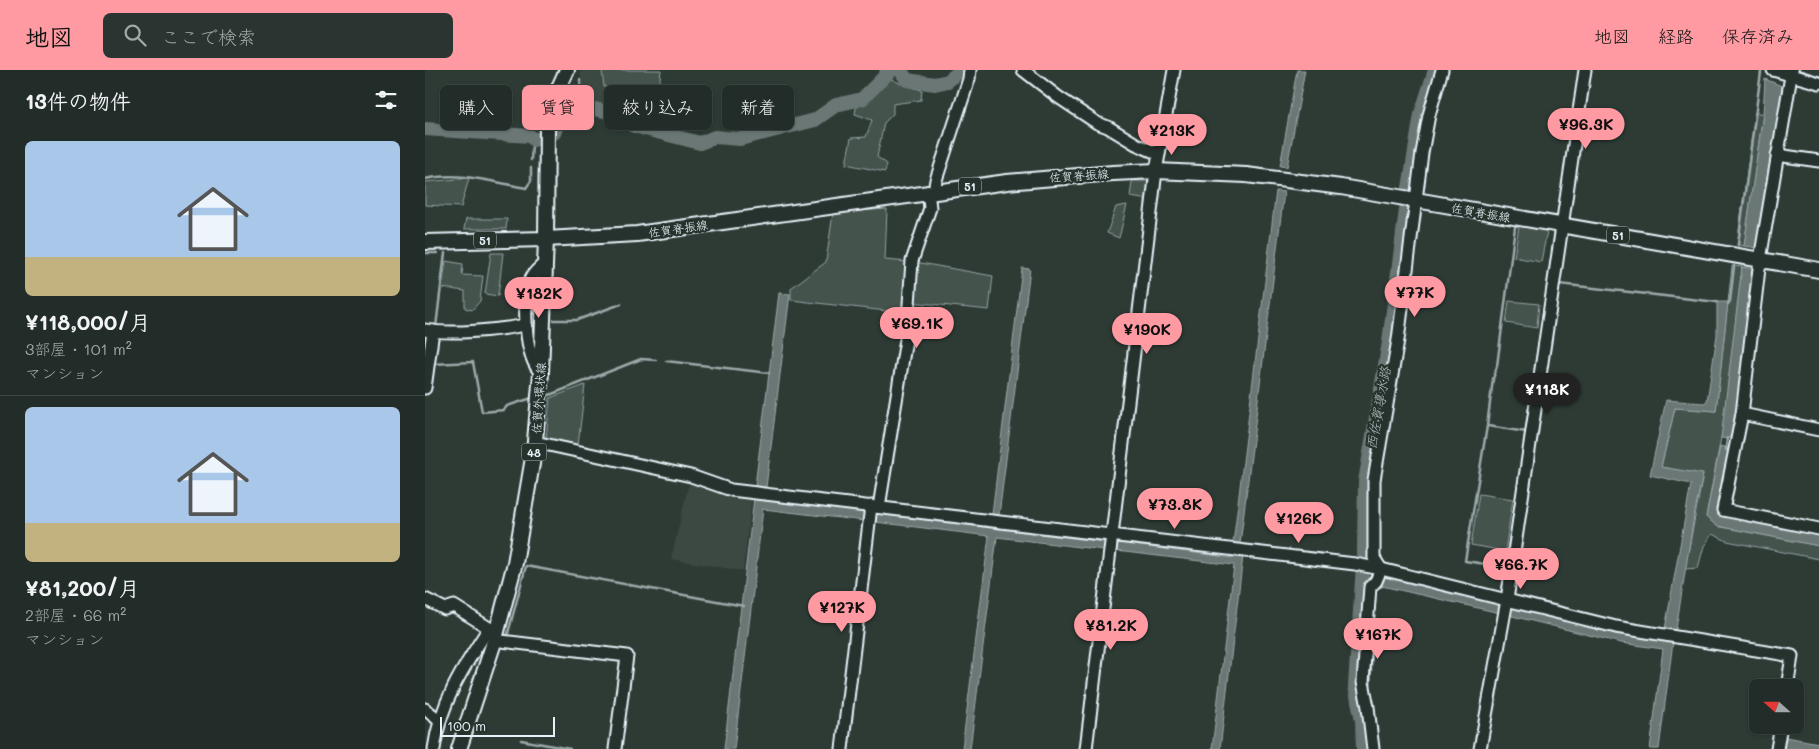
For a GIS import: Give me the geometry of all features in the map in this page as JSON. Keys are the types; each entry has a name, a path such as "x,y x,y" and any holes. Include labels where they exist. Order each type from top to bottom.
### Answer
{"main road":[{"name":"佐賀外環状線","path":"459,749 515,563 535,442 541,374 546,239 547,129 551,105 567,70"},
{"name":"佐賀脊振線","path":"425,242 546,239 637,234 931,192 1055,177 1156,171 1246,175 1280,179 1396,197 1819,270"}],"street":[{"path":"842,749 872,512 907,333 912,261 930,208 931,192 969,79 970,70"},
{"path":"1023,70 1058,97 1097,123 1159,154"},
{"path":"1086,749 1156,171 1174,70"},
{"path":"1373,749 1369,707 1363,682 1371,587 1376,582 1373,558 1373,480 1398,340 1422,153 1429,115 1442,70"},
{"path":"1480,749 1506,606 1585,70"},
{"path":"1773,70 1792,73 1819,83"},
{"path":"1792,73 1760,260 1742,409 1723,510 1819,529"},
{"path":"1778,150 1819,161"},
{"path":"541,374 534,366 525,324 531,278 539,267 545,263"},
{"path":"425,388 429,331 506,329 525,324"},
{"path":"1742,409 1819,430"},
{"path":"535,442 691,476 731,490 872,512 1112,543 1238,550 1355,564 1375,568 1506,606 1616,627 1792,656 1788,679"},
{"path":"425,600 450,608 494,632 501,641 627,656 615,749"},
{"path":"434,749 439,720 462,670 494,632"},
{"path":"425,709 439,720"},
{"path":"1777,749 1780,734"}],"shaded area":[{"path":"580,70 602,70 604,107 594,104 594,85 582,85"},
{"path":"602,70 661,70 659,85 604,85 604,87"},
{"path":"1297,70 1305,70 1287,167 1280,166"},
{"path":"889,78 922,90 921,100 893,104 893,114 884,123 877,157 887,164 885,172 846,164 851,138 866,137 872,120 855,114 856,108 875,95"},
{"path":"1765,79 1784,87 1758,248 1744,246 1763,114"},
{"path":"1755,112 1763,114 1744,246 1737,245"},
{"path":"469,178 461,207 425,205 425,182"},
{"path":"1132,181 1152,181 1149,200 1130,197"},
{"path":"1276,191 1284,192 1240,544 1233,544"},
{"path":"1127,205 1119,238 1107,233 1116,207"},
{"path":"887,209 885,260 909,262 904,313 791,300 791,288 826,262 833,213"},
{"path":"466,219 507,219 506,229 464,229"},
{"path":"1519,226 1547,231 1541,262 1514,257"},
{"path":"491,253 503,253 498,296 485,294"},
{"path":"446,261 463,264 462,275 483,276 480,301 472,310 465,308 465,291 442,288"},
{"path":"915,262 993,276 989,310 912,302"},
{"path":"1732,266 1742,267 1724,422 1706,517 1717,526 1819,546 1819,559 1727,541 1712,534 1704,546 1698,568 1685,569 1703,475 1661,467 1675,408 1716,411"},
{"path":"1742,267 1754,269 1737,418 1733,436 1727,439 1721,438"},
{"path":"1022,268 1030,269 999,515 992,514"},
{"path":"779,293 790,294 766,487 755,486"},
{"path":"1509,301 1539,304 1537,328 1506,323"},
{"path":"1717,302 1728,302 1716,411 1675,408 1661,467 1703,474 1674,632 1665,629 1691,484 1650,475 1666,400 1704,403 1707,401 1717,335"},
{"path":"585,385 578,445 546,439 550,398"},
{"path":"1720,446 1730,449 1720,511 1819,532 1819,546 1717,526 1706,517"},
{"path":"692,480 752,496 743,571 671,559 688,487"},
{"path":"1479,494 1513,499 1505,551 1471,545"},
{"path":"754,498 866,511 865,521 763,509 734,749 724,749"},
{"path":"876,514 1105,542 1104,550 997,537 970,749 962,749 989,536 875,522"},
{"path":"1117,543 1234,558 1234,555 1243,556 1220,749 1212,749 1234,565 1116,551"},
{"path":"1386,576 1501,604 1500,613 1382,586"},
{"path":"1518,607 1619,634 1673,642 1659,749 1650,749 1663,649 1621,643 1508,615 1510,608"},
{"path":"1785,737 1819,743 1819,749 1783,749"}],"waterway":[{"path":"881,70 889,72"},
{"path":"425,129 530,136 534,140 554,133 564,102 608,112 634,126 700,143 715,137 740,139 815,120 836,105 862,99 891,70"},
{"path":"899,70 907,80 935,84 948,81 961,70"},
{"name":"西佐賀導水路","path":"1363,749 1362,720 1355,686 1364,550 1365,482 1389,342 1408,194 1421,114 1435,70"},
{"path":"1798,70 1819,77"},
{"path":"1738,245 1761,72"},
{"path":"580,80 580,85"},
{"path":"531,160 534,140"},
{"path":"425,179 450,176 463,177 489,180 526,188 531,181 531,168"},
{"path":"1558,214 1560,200"},
{"path":"1506,567 1465,561 1493,379 1497,366 1515,227"},
{"path":"1548,282 1555,234"},
{"path":"425,253 437,253"},
{"path":"436,327 445,253"},
{"path":"1728,304 1730,301 1734,266"},
{"path":"1559,284 1717,302"},
{"path":"1540,336 1547,292"},
{"path":"554,320 577,320 621,304"},
{"path":"1535,369 1538,348"},
{"path":"547,396 641,359 656,360"},
{"path":"666,361 769,373"},
{"path":"434,362 433,364 473,362 482,412 504,410 507,406 532,398"},
{"path":"1524,442 1533,381"},
{"path":"1488,426 1526,432"},
{"path":"1726,450 1727,438"},
{"path":"1520,474 1523,452"},
{"path":"1512,526 1518,486"},
{"path":"1502,593 1510,535"},
{"path":"507,637 526,566 744,606"},
{"path":"1375,589 1382,586"},
{"path":"1370,689 1374,605"},
{"path":"450,610 451,613 472,624"},
{"path":"1374,709 1377,739"},
{"path":"521,740 570,749"}]}
